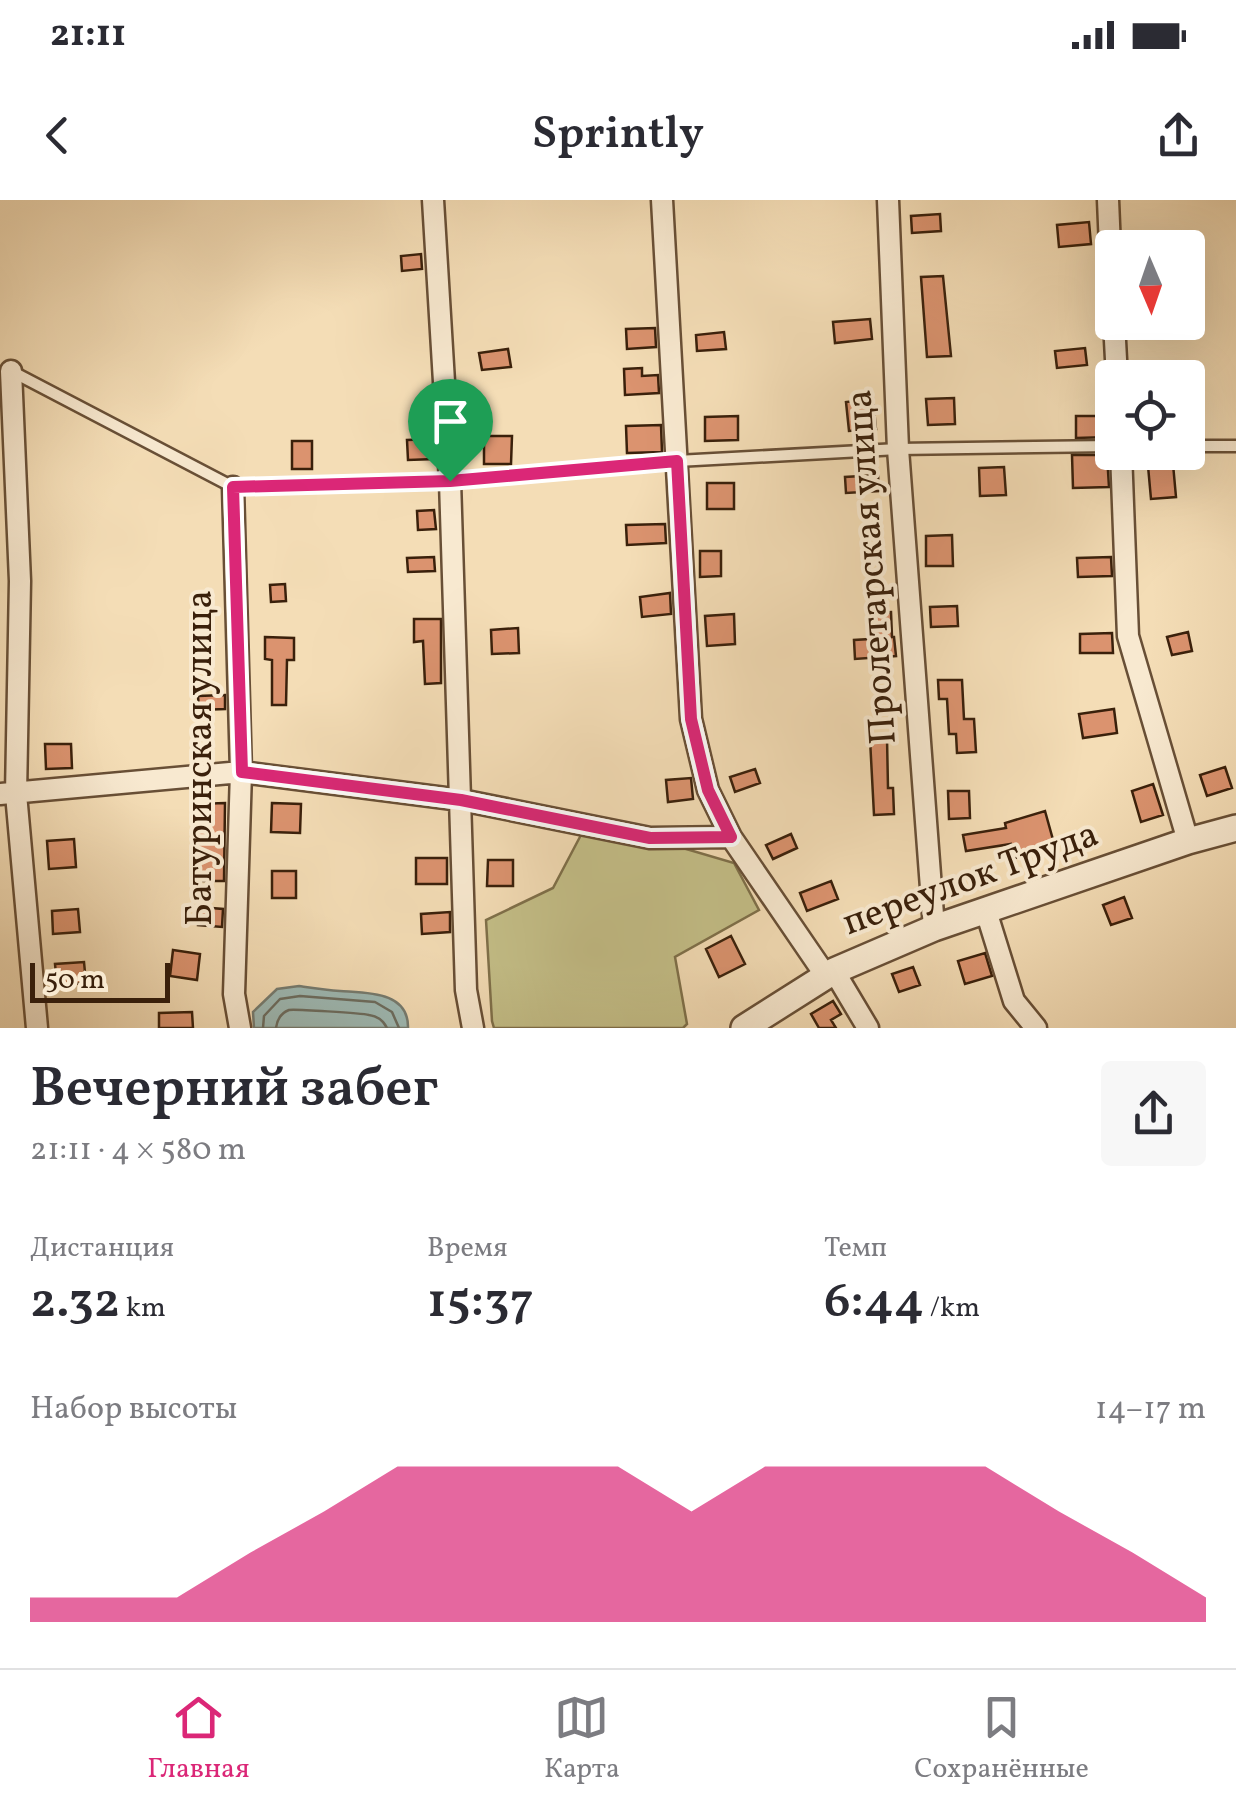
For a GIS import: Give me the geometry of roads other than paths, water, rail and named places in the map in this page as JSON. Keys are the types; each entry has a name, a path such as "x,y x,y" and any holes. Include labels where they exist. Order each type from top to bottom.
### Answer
{"street":[{"path":"433,200 450,481 466,990 473,1028"},
{"path":"662,200 691,719 708,790 731,837 868,1028"},
{"name":"Пролетарская улица","path":"888,200 898,449 934,928"},
{"path":"1108,200 1109,230"},
{"path":"11,371 20,581 8,794 37,1028"},
{"path":"1121,470 1128,636 1188,841"},
{"name":"Батуринская улица","path":"233,487 242,772 234,994 240,1028"},
{"path":"8,794 242,772 461,800 650,838 731,837"},
{"name":"переулок Труда","path":"744,1028 830,974 934,928 1236,828"},
{"path":"986,912 1014,1000 1036,1028"}],"lane":[{"path":"11,371 233,487 450,481 677,461 898,449 1095,446"},
{"path":"1205,446 1236,446"}],"water":[{"path":"299,986 384,996 401,1007 408,1028 254,1028 253,1012 277,989"}]}
